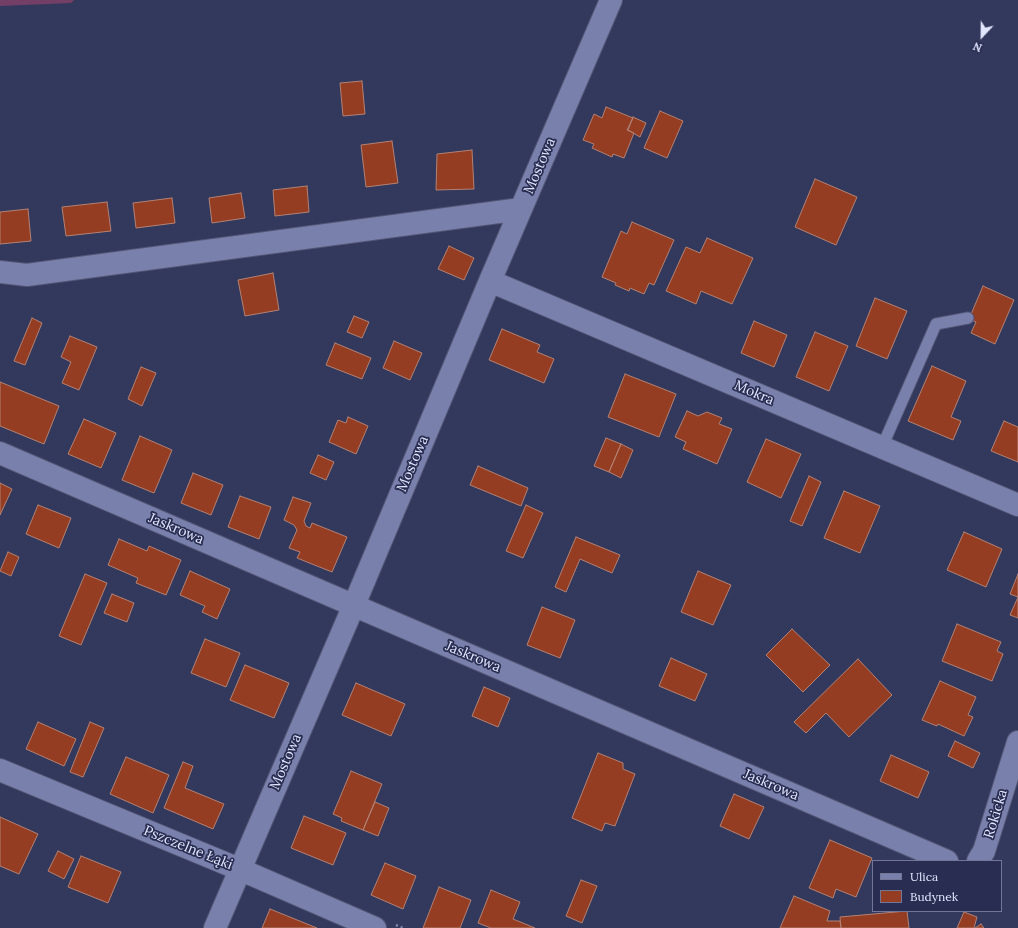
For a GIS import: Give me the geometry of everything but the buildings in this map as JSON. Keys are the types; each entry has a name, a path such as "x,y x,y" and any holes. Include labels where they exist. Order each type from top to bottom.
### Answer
{"street":[{"name":"Mostowa","path":"214,928 354,605 490,281 611,0"},
{"path":"0,272 27,275 521,209"},
{"name":"Mokra","path":"490,281 1018,505"},
{"name":"Jaskrowa","path":"0,453 945,860"},
{"name":"Rokicka","path":"979,860 984,851 1018,742"},
{"name":"Pszczelne Łąki","path":"0,770 239,869 375,928"}],"lane":[{"path":"882,447 936,324 968,318"}],"shaded area":[{"path":"0,0 74,0 71,3 0,6"}]}
